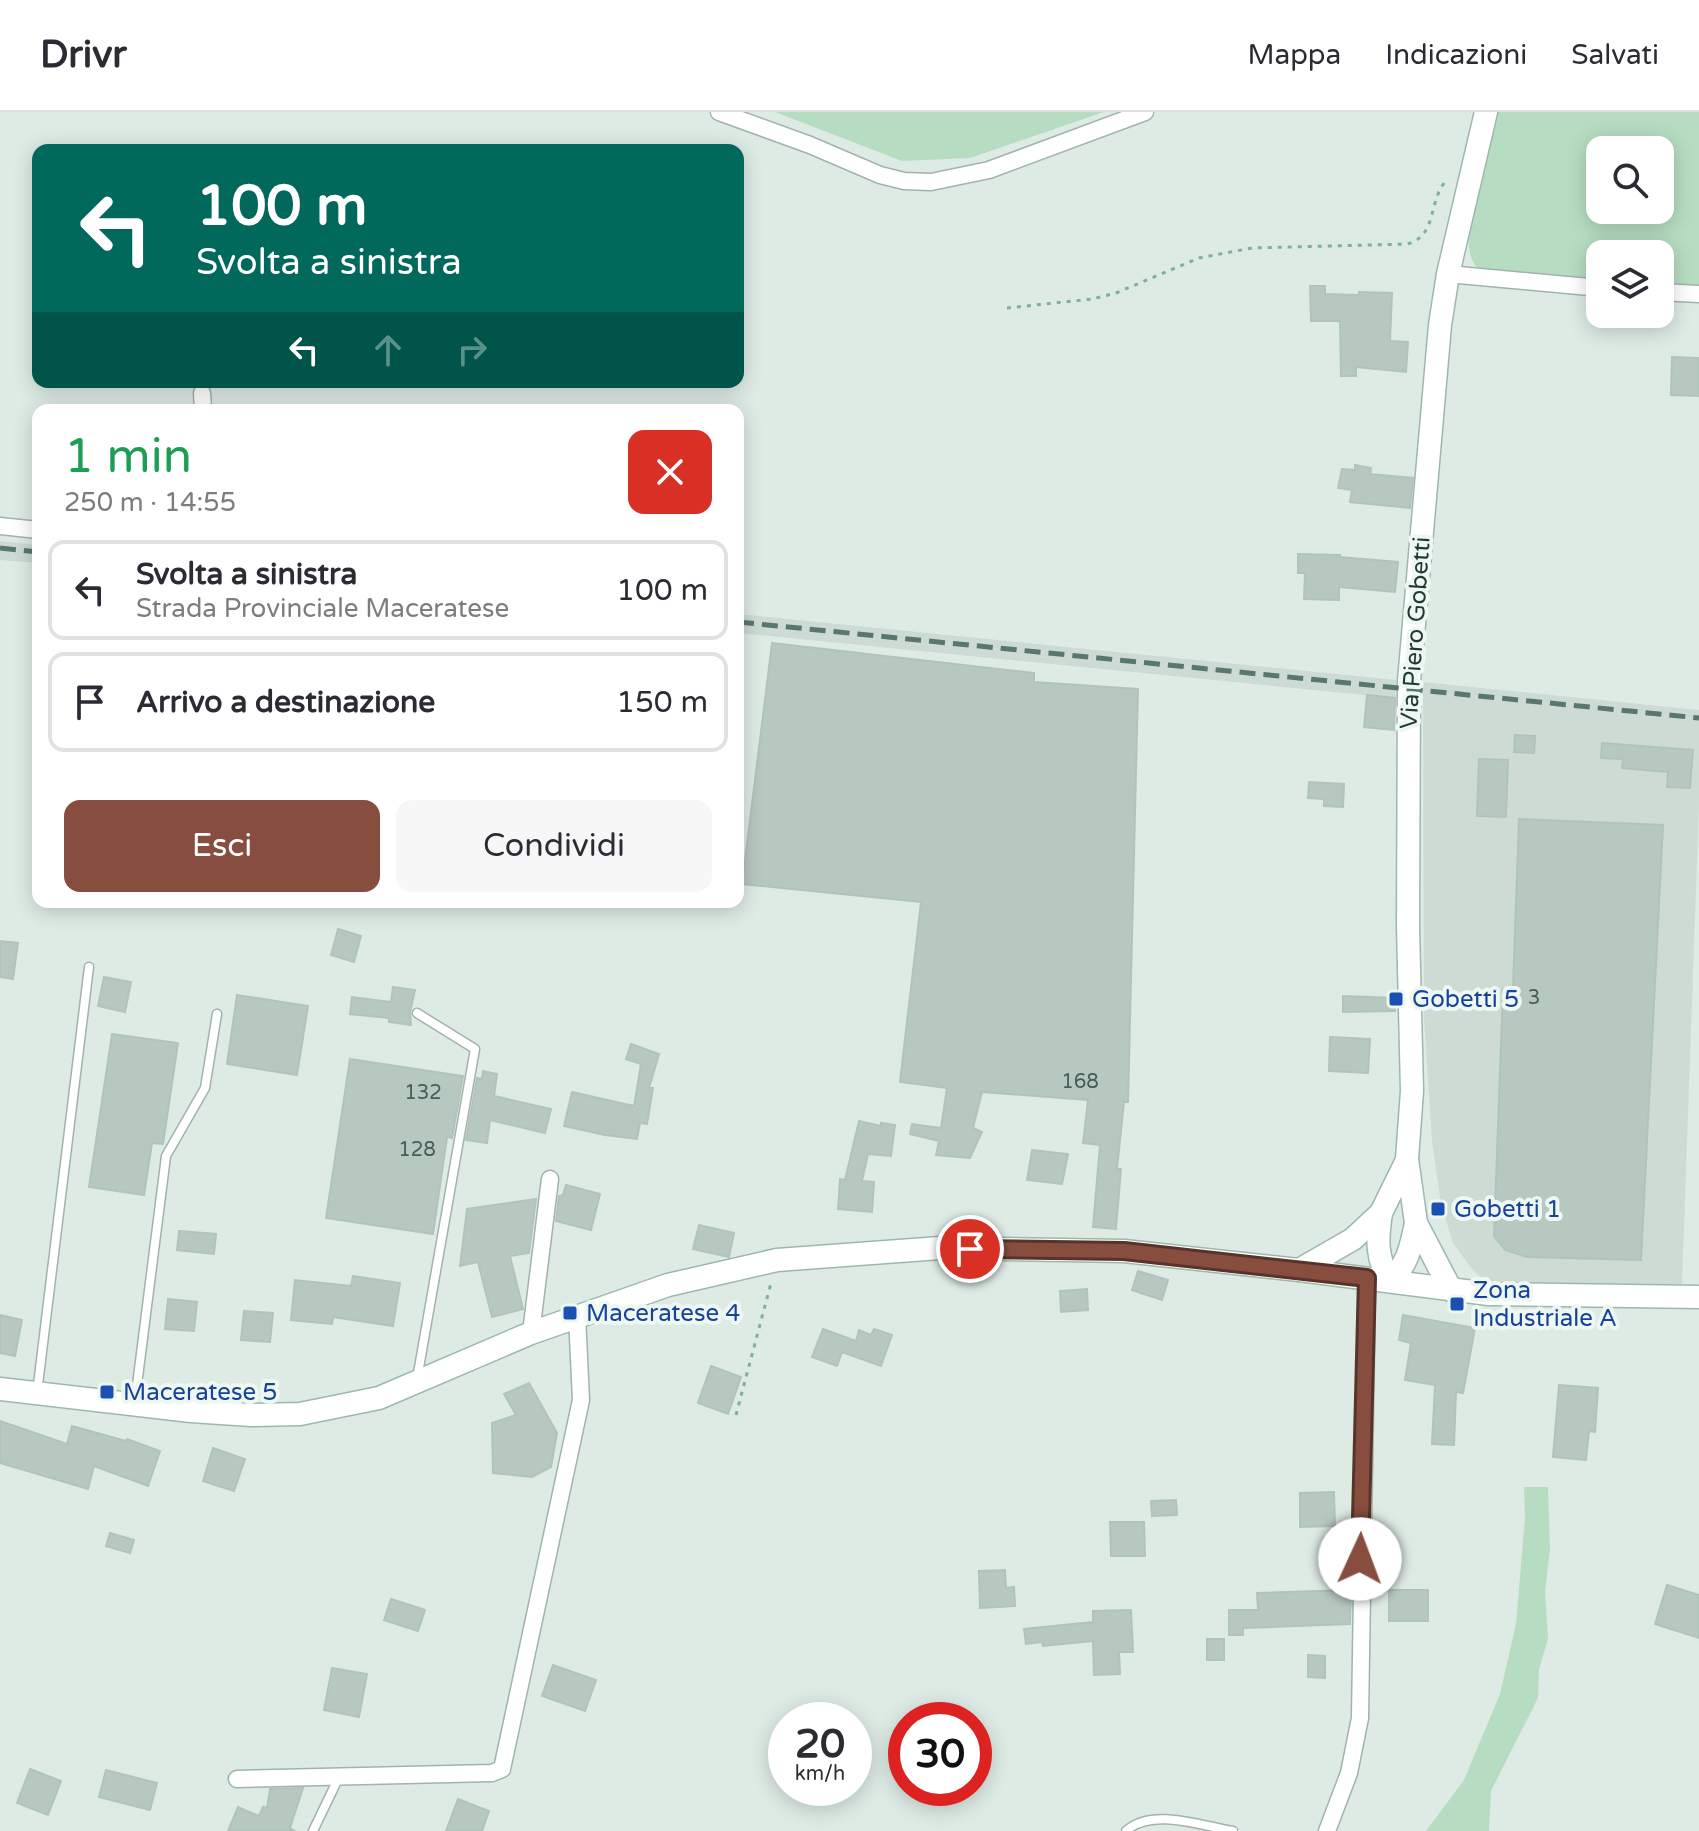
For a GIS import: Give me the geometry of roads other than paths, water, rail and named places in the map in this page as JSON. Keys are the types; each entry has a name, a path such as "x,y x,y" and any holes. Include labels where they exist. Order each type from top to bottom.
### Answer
{"main road":[{"name":"Via Piero Gobetti","path":"1407,1159 1412,1091 1408,927 1409,681 1434,376 1448,274 1486,112"},
{"path":"1390,1281 1378,1254 1377,1239 1381,1213 1407,1159"},
{"path":"1407,1159 1416,1223 1451,1290"},
{"path":"1299,1270 1353,1239 1381,1213"},
{"path":"1390,1281 1401,1271 1409,1257 1416,1223"},
{"path":"0,1389 134,1406 251,1415 300,1414 379,1398 531,1333 668,1285 777,1260 940,1248 1124,1251 1451,1290 1571,1297 1699,1297"}],"street":[{"path":"719,112 810,145 880,175 904,181 931,182 989,170 1145,112"},
{"path":"1448,274 1586,287"},
{"path":"1674,293 1699,294"},
{"path":"0,526 32,529"},
{"path":"531,1333 550,1179"},
{"path":"1327,1831 1349,1773 1360,1718 1367,1278"},
{"path":"237,1779 492,1773 502,1769 581,1400 577,1316"}],"lane":[{"path":"37,1394 89,967"},
{"path":"416,1384 475,1049 417,1013"},
{"path":"134,1406 166,1156 205,1088 217,1014"},
{"path":"313,1831 340,1777"},
{"path":"1126,1831 1133,1825 1161,1819 1233,1831"}],"railway":[{"path":"0,548 32,551"},
{"path":"744,623 1699,718"}],"place":[{"name":"Gobetti 5","path":"1396,999"},
{"name":"Gobetti 1","path":"1438,1209"},
{"name":"Zona Industriale A","path":"1457,1304"},
{"name":"Maceratese 4","path":"570,1313"},
{"name":"Maceratese 5","path":"107,1392"}]}
